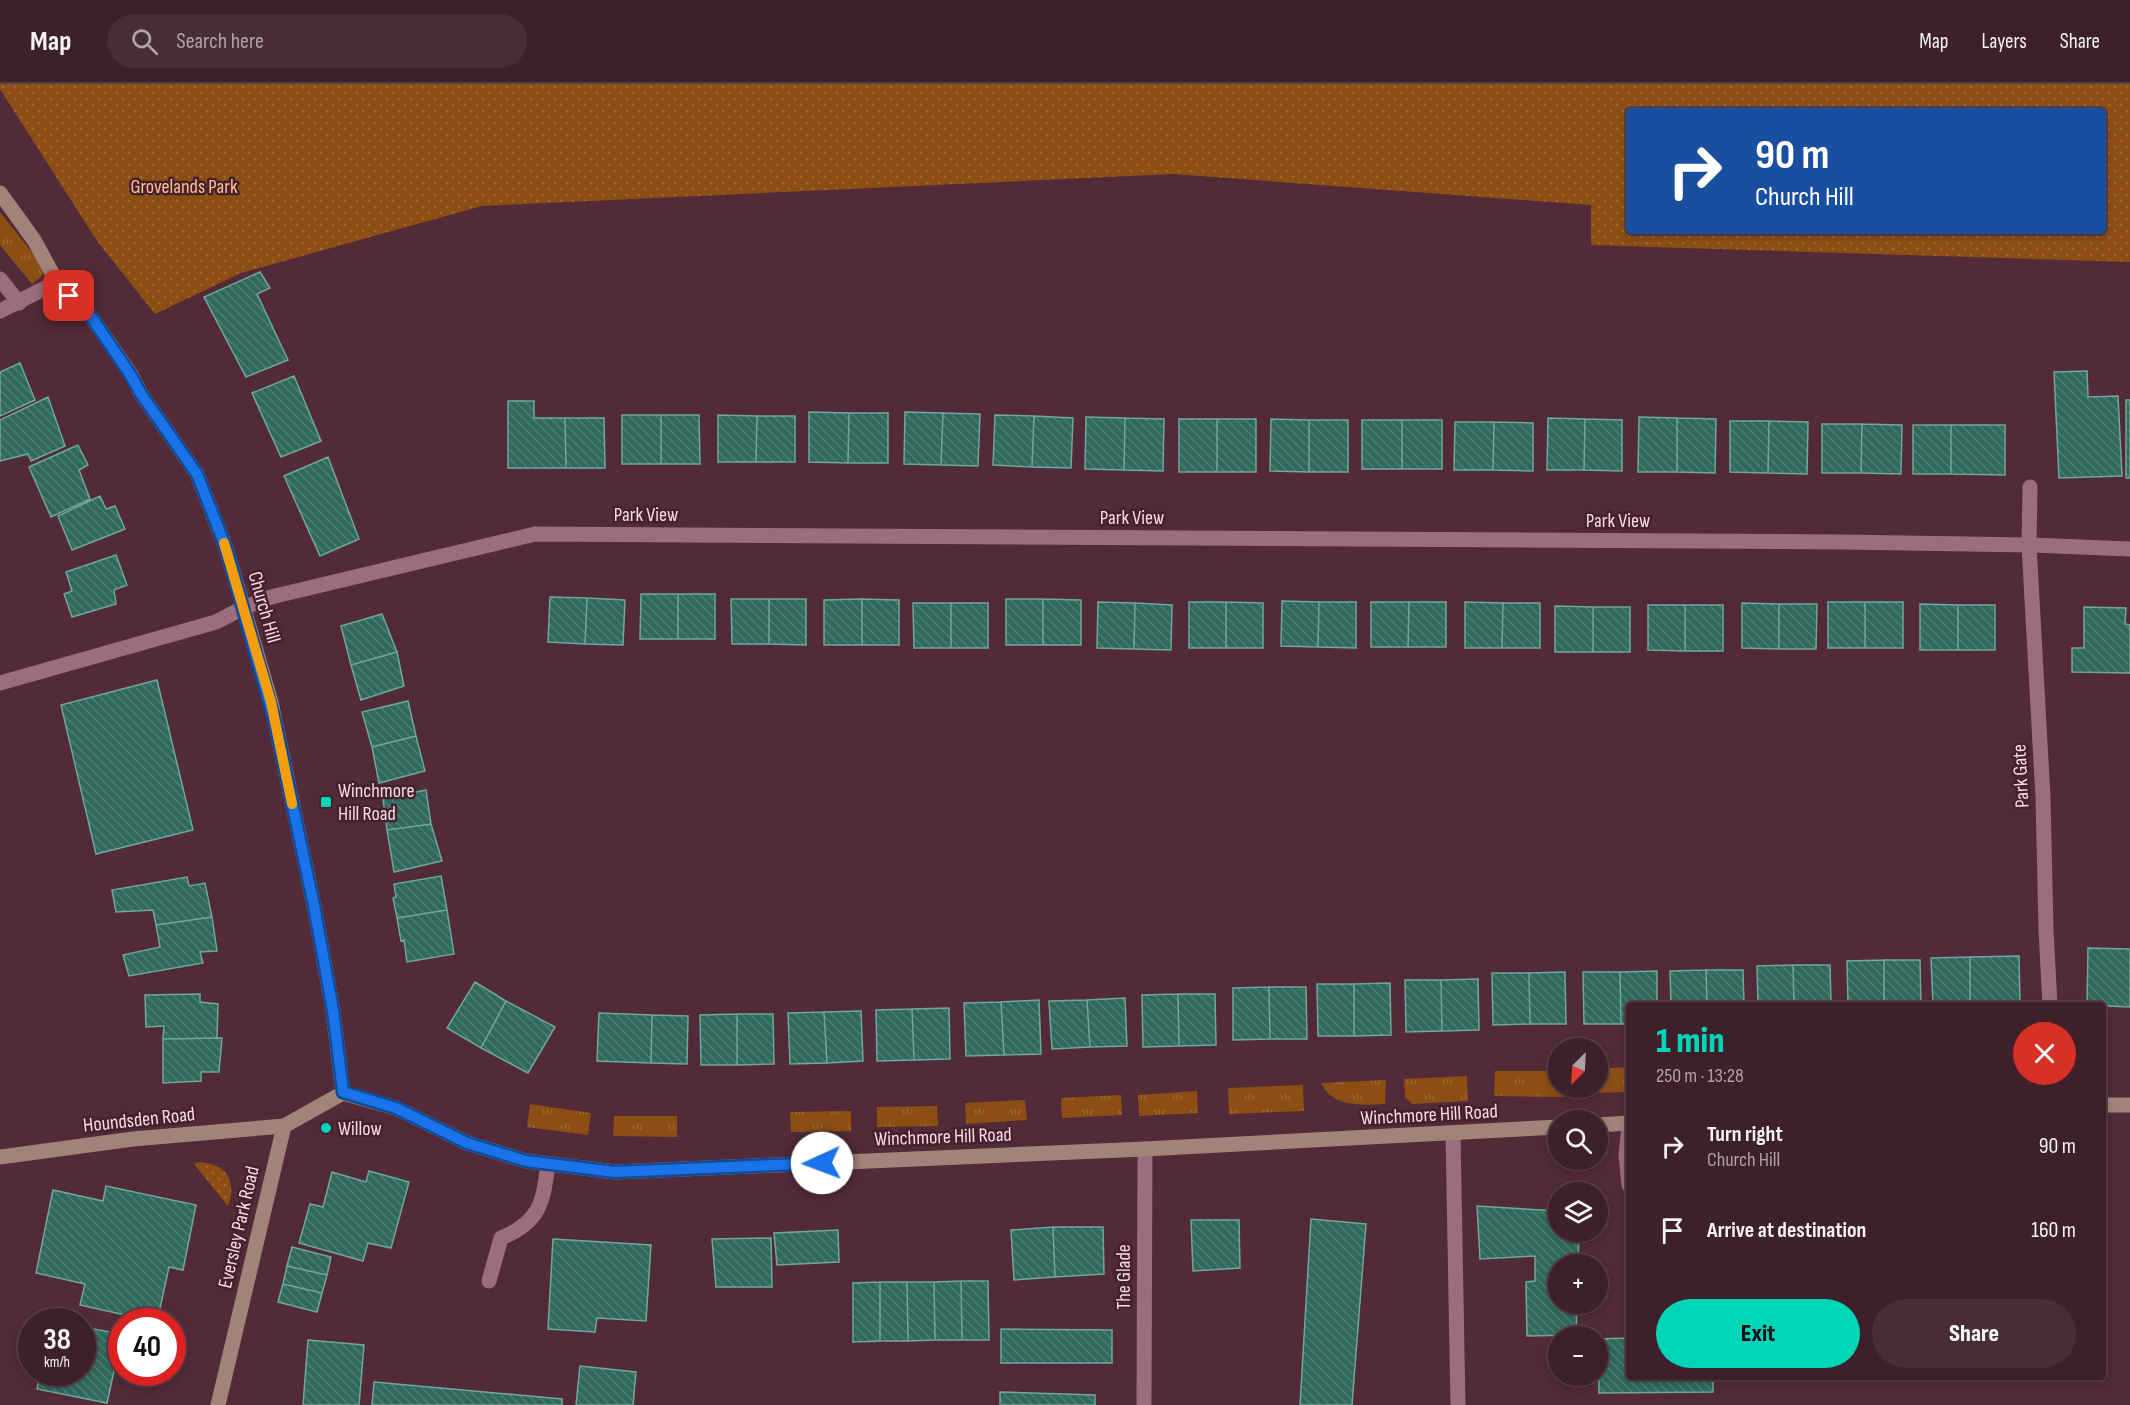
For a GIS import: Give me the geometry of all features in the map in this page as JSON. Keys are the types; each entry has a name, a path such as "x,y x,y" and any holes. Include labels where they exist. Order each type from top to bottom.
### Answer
{"street":[{"name":"Church Hill","path":"0,193 34,240 57,282 92,318 197,474 226,548 271,702 312,897 333,1011 343,1092"},
{"path":"0,279 19,303"},
{"path":"0,311 57,282"},
{"name":"Park Gate","path":"2030,487 2029,545 2043,797 2050,1002"},
{"name":"Park View","path":"0,683 216,622 271,597 536,534 1843,542 2130,549"},
{"path":"284,1126 343,1092"},
{"name":"Winchmore Hill Road","path":"343,1092 396,1108 467,1143 512,1158 615,1172 1145,1149 1548,1128"},
{"path":"2106,1105 2130,1105"},
{"path":"1608,1125 1626,1125"},
{"name":"Houndsden Road","path":"0,1157 133,1139 284,1126"},
{"name":"Eversley Park Road","path":"218,1405 284,1126"},
{"path":"1453,1134 1458,1405"},
{"name":"The Glade","path":"1144,1405 1145,1149"},
{"path":"489,1281 501,1238 518,1231 535,1217 544,1189 548,1164"}],"green space":[{"name":"Grovelands Park","path":"0,84 2130,84 2130,262 1591,245 1591,205 1173,174 482,206 241,273 155,314 97,241 0,89"},
{"path":"0,212 45,269 41,277 32,284 0,245"},
{"path":"1626,1067 1626,1092 1608,1092 1608,1068"},
{"path":"1495,1071 1548,1071 1548,1097 1494,1096"},
{"path":"1467,1076 1468,1101 1412,1104 1405,1097 1404,1079"},
{"path":"1386,1080 1385,1104 1340,1101 1326,1091 1321,1083"},
{"path":"1303,1085 1304,1111 1229,1114 1228,1088"},
{"path":"1197,1091 1198,1113 1139,1116 1138,1095"},
{"path":"1121,1095 1122,1115 1062,1118 1061,1098"},
{"path":"1025,1100 1027,1120 966,1124 965,1103"},
{"path":"530,1104 591,1113 588,1135 527,1127"},
{"path":"937,1106 938,1126 877,1127 877,1107"},
{"path":"851,1111 851,1131 791,1132 790,1112"},
{"path":"614,1116 677,1116 677,1137 613,1136"},
{"path":"199,1162 217,1166 227,1175 231,1189 228,1206 194,1164"}],"building":[{"path":"260,272 270,288 257,294 288,360 246,377 204,297"},
{"path":"20,363 35,400 0,416 0,372"},
{"path":"2087,371 2088,397 2118,396 2122,476 2059,478 2054,372"},
{"path":"294,376 321,441 281,457 252,393"},
{"path":"48,397 65,446 31,461 28,454 0,461 0,420"},
{"path":"2126,400 2130,400 2130,478 2126,478"},
{"path":"508,401 534,401 534,418 565,418 566,468 508,468"},
{"path":"809,412 849,413 848,463 809,462"},
{"path":"905,412 943,413 941,465 904,464"},
{"path":"849,413 888,413 888,463 848,463"},
{"path":"943,413 980,414 978,466 941,465"},
{"path":"622,415 661,415 661,464 622,464"},
{"path":"661,415 699,415 700,464 661,464"},
{"path":"718,415 757,416 756,462 718,462"},
{"path":"995,415 1034,416 1032,467 993,465"},
{"path":"757,416 795,416 795,462 756,462"},
{"path":"1034,416 1073,418 1071,468 1032,467"},
{"path":"1086,417 1125,418 1124,470 1085,469"},
{"path":"1639,417 1677,418 1677,472 1638,472"},
{"path":"565,418 604,418 605,468 566,468"},
{"path":"1125,418 1164,419 1163,471 1124,470"},
{"path":"1548,418 1585,419 1584,470 1547,470"},
{"path":"1677,418 1716,419 1715,473 1677,472"},
{"path":"1179,419 1217,419 1217,472 1179,472"},
{"path":"1217,419 1256,419 1256,472 1217,472"},
{"path":"1271,419 1309,420 1309,472 1270,471"},
{"path":"1585,419 1622,420 1622,471 1584,470"},
{"path":"1309,420 1348,420 1348,472 1309,472"},
{"path":"1362,420 1402,420 1402,469 1362,469"},
{"path":"1402,420 1442,420 1442,469 1402,469"},
{"path":"1730,421 1769,421 1768,473 1730,472"},
{"path":"1769,421 1808,422 1807,474 1768,473"},
{"path":"1455,422 1494,422 1493,470 1454,470"},
{"path":"1494,422 1533,423 1533,471 1493,470"},
{"path":"1822,424 1862,424 1861,473 1822,473"},
{"path":"1862,424 1902,425 1901,474 1861,473"},
{"path":"1913,425 1951,425 1951,474 1913,474"},
{"path":"1951,425 2005,425 2005,475 1951,474"},
{"path":"78,445 88,465 79,470 90,499 51,517 29,467"},
{"path":"328,457 359,539 320,556 284,476"},
{"path":"100,496 106,509 115,506 125,529 72,550 58,516"},
{"path":"116,555 127,585 114,590 116,604 72,617 64,594 72,591 66,572"},
{"path":"641,594 678,594 678,639 640,639"},
{"path":"678,594 715,594 715,639 678,639"},
{"path":"550,597 587,598 585,644 548,642"},
{"path":"587,598 625,600 623,645 585,644"},
{"path":"731,599 769,599 769,644 732,644"},
{"path":"769,599 806,599 806,645 769,644"},
{"path":"862,599 862,645 824,645 824,600"},
{"path":"862,599 899,600 899,645 862,645"},
{"path":"1006,599 1043,599 1043,645 1006,645"},
{"path":"1043,599 1081,600 1081,645 1043,645"},
{"path":"1282,601 1319,602 1318,647 1281,646"},
{"path":"1098,602 1135,603 1134,649 1097,648"},
{"path":"1189,602 1226,602 1226,648 1189,648"},
{"path":"1226,602 1263,603 1263,648 1226,648"},
{"path":"1319,602 1356,602 1356,648 1318,647"},
{"path":"1371,602 1409,602 1408,647 1371,647"},
{"path":"1409,602 1446,602 1446,647 1408,647"},
{"path":"1465,602 1503,603 1502,648 1465,648"},
{"path":"1828,602 1865,602 1865,648 1828,648"},
{"path":"1865,602 1903,602 1903,648 1865,648"},
{"path":"913,603 951,603 951,648 914,648"},
{"path":"951,603 988,603 988,648 951,648"},
{"path":"1135,603 1172,605 1171,650 1134,649"},
{"path":"1503,603 1540,603 1540,648 1502,648"},
{"path":"1742,603 1779,604 1779,649 1742,648"},
{"path":"1779,604 1817,604 1816,649 1779,649"},
{"path":"1920,604 1958,605 1958,650 1920,650"},
{"path":"1648,605 1685,605 1685,651 1648,650"},
{"path":"1685,605 1723,605 1723,651 1685,651"},
{"path":"1958,605 1995,605 1995,650 1958,650"},
{"path":"1555,606 1593,607 1593,652 1555,652"},
{"path":"1593,607 1630,607 1630,652 1593,652"},
{"path":"2084,607 2126,608 2125,624 2130,625 2130,673 2072,672 2072,648 2084,648"},
{"path":"382,614 397,652 351,665 341,626"},
{"path":"397,652 404,686 361,700 351,665"},
{"path":"157,680 193,830 96,854 61,705"},
{"path":"408,701 416,736 372,747 362,712"},
{"path":"416,736 425,771 379,783 372,747"},
{"path":"426,790 431,824 387,830 383,799"},
{"path":"431,824 442,861 394,872 387,830"},
{"path":"441,876 447,910 397,918 393,898 396,897 394,884"},
{"path":"187,877 189,886 205,883 212,917 156,925 153,910 116,912 112,890"},
{"path":"447,910 454,954 407,962 404,940 401,941 397,918"},
{"path":"212,917 217,951 200,952 203,963 129,976 123,955 160,947 156,925"},
{"path":"2088,948 2130,949 2130,1007 2106,1006 2106,1002 2087,1002"},
{"path":"2019,956 2020,1002 1970,1002 1970,957"},
{"path":"1970,957 1970,1002 1933,1002 1931,958"},
{"path":"1884,960 1884,1002 1848,1002 1847,961"},
{"path":"1884,960 1920,960 1921,1002 1884,1002"},
{"path":"1793,965 1794,1002 1758,1002 1757,966"},
{"path":"1793,965 1830,965 1831,1002 1794,1002"},
{"path":"1706,970 1707,1002 1671,1002 1670,971"},
{"path":"1706,970 1743,970 1744,1002 1707,1002"},
{"path":"1657,971 1657,1002 1626,1002 1626,1024 1621,1024 1620,972"},
{"path":"1565,972 1566,1024 1530,1024 1529,973"},
{"path":"1583,972 1620,972 1621,1024 1584,1024"},
{"path":"1492,973 1529,973 1530,1024 1493,1025"},
{"path":"1478,979 1479,1030 1442,1031 1441,980"},
{"path":"1405,980 1441,980 1442,1031 1406,1032"},
{"path":"475,982 506,1001 481,1048 447,1028"},
{"path":"1390,983 1391,1035 1354,1036 1354,984"},
{"path":"1317,984 1354,984 1354,1036 1318,1036"},
{"path":"1269,987 1270,1039 1233,1040 1233,988"},
{"path":"1269,987 1306,987 1307,1039 1270,1039"},
{"path":"200,994 200,1002 218,1004 217,1038 163,1039 164,1026 146,1027 145,995"},
{"path":"1178,994 1179,1046 1143,1047 1142,995"},
{"path":"1178,994 1215,994 1216,1045 1179,1046"},
{"path":"1125,998 1127,1046 1090,1047 1087,1000"},
{"path":"1039,1000 1041,1054 1004,1055 1001,1002"},
{"path":"1087,1000 1090,1047 1052,1049 1049,1001"},
{"path":"506,1001 555,1027 528,1073 481,1048"},
{"path":"1001,1002 1004,1055 966,1056 964,1003"},
{"path":"949,1008 950,1059 914,1060 912,1009"},
{"path":"912,1009 914,1060 877,1061 876,1010"},
{"path":"861,1011 863,1061 827,1063 824,1012"},
{"path":"824,1012 827,1063 790,1064 788,1013"},
{"path":"599,1013 652,1015 651,1063 597,1061"},
{"path":"737,1014 773,1014 774,1064 737,1065"},
{"path":"737,1014 737,1065 701,1065 700,1015"},
{"path":"652,1015 688,1016 687,1064 651,1063"},
{"path":"222,1038 219,1072 201,1072 201,1081 163,1083 163,1039"},
{"path":"369,1171 409,1182 391,1248 368,1243 363,1261 299,1243 310,1204 323,1207 332,1172 366,1182"},
{"path":"106,1186 196,1205 183,1270 169,1267 160,1308 108,1308 108,1311 80,1305 85,1284 36,1273 53,1190 103,1201"},
{"path":"1477,1206 1548,1210 1548,1242 1579,1242 1578,1254 1548,1254 1548,1314 1577,1314 1576,1326 1548,1326 1548,1336 1527,1336 1526,1282 1535,1281 1535,1256 1480,1259"},
{"path":"1311,1219 1366,1224 1352,1405 1300,1405"},
{"path":"1191,1220 1239,1220 1240,1268 1193,1271"},
{"path":"1053,1227 1103,1227 1104,1274 1055,1277"},
{"path":"1053,1227 1055,1277 1014,1280 1011,1230"},
{"path":"838,1230 839,1262 777,1265 774,1233"},
{"path":"771,1238 772,1287 716,1287 712,1239"},
{"path":"553,1239 651,1245 646,1321 597,1318 595,1332 548,1329"},
{"path":"292,1247 331,1257 327,1275 287,1266"},
{"path":"287,1266 327,1275 322,1293 283,1284"},
{"path":"961,1281 962,1340 935,1340 934,1282"},
{"path":"961,1281 988,1281 989,1340 962,1340"},
{"path":"880,1282 880,1341 853,1342 853,1283"},
{"path":"880,1282 907,1282 908,1341 880,1341"},
{"path":"907,1282 934,1282 935,1340 908,1341"},
{"path":"283,1284 322,1293 317,1312 278,1302"},
{"path":"96,1329 108,1332 108,1386 111,1386 107,1403 37,1389 38,1386 96,1386"},
{"path":"1001,1329 1112,1330 1112,1363 1001,1363"},
{"path":"1626,1338 1626,1380 1713,1380 1713,1392 1599,1393 1599,1386 1608,1386 1608,1339"},
{"path":"308,1340 364,1345 359,1405 303,1405"},
{"path":"580,1366 636,1372 633,1405 576,1405"},
{"path":"374,1382 562,1399 562,1405 372,1405"},
{"path":"1000,1392 1095,1395 1095,1405 1000,1405"}],"slow traffic":[{"path":"224,543 271,702 292,804"}],"place":[{"name":"Winchmore Hill Road","path":"326,802"},
{"name":"Willow","path":"326,1128"}],"route":[{"path":"69,296 92,318 197,474 226,548 271,702 314,906 333,1011 343,1092 396,1108 467,1143 526,1161 615,1172 822,1163"}]}
